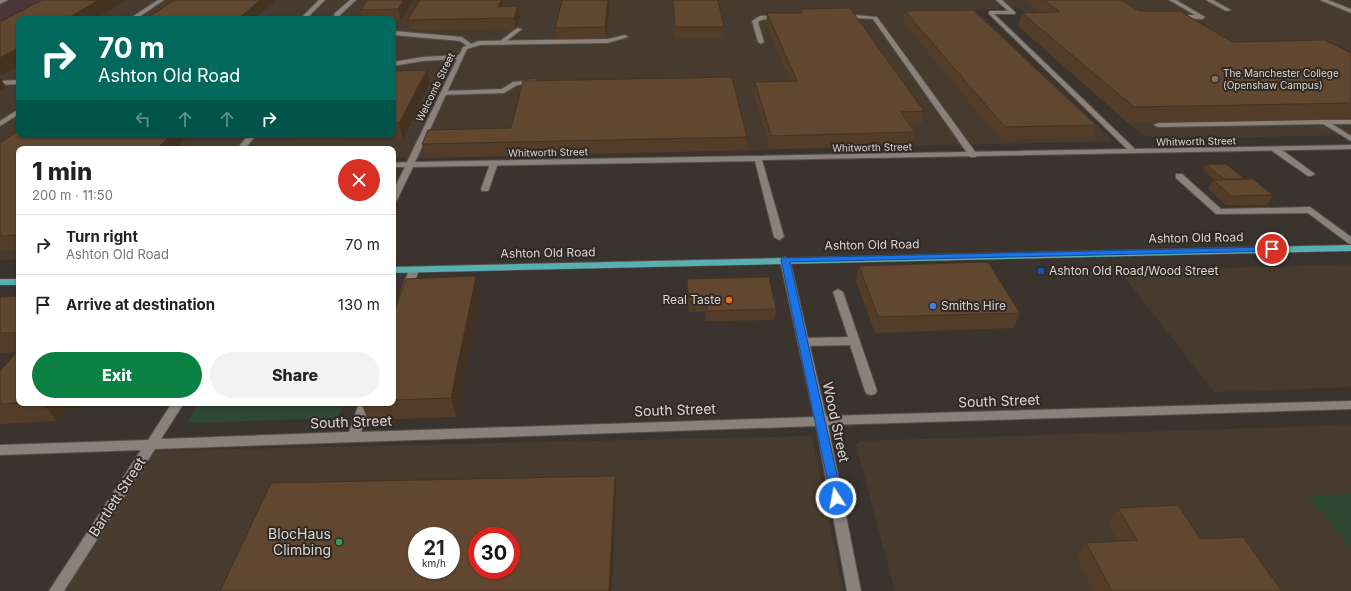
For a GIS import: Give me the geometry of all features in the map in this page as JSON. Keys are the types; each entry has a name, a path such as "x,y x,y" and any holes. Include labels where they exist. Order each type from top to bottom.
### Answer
{"highway":[{"name":"Ashton Old Road","path":"396,270 1351,248"},
{"path":"0,282 16,282"}],"street":[{"path":"0,2 5,0"},
{"path":"137,16 161,0"},
{"path":"305,16 322,0"},
{"path":"337,16 353,0"},
{"path":"999,0 1013,13 991,13 1134,152"},
{"path":"1167,17 1202,16 1172,0"},
{"path":"1208,0 1228,10"},
{"path":"1323,0 1351,11"},
{"path":"835,16 875,18 973,155"},
{"path":"761,42 754,21 760,18 782,17"},
{"path":"501,43 520,29"},
{"path":"396,33 462,39 471,46"},
{"name":"Welcomb Street","path":"396,193 465,48 479,43 608,41 625,37"},
{"path":"396,64 423,59 460,57"},
{"path":"443,93 504,91 515,83 542,81"},
{"path":"0,82 16,82"},
{"path":"0,124 16,113"},
{"path":"1324,122 1351,139"},
{"path":"1158,125 1351,122"},
{"path":"243,146 250,138"},
{"name":"Whitworth Street","path":"396,165 1351,147"},
{"path":"1275,149 1311,174"},
{"path":"758,159 779,238"},
{"path":"486,189 494,163"},
{"path":"1179,176 1219,212 1310,210 1351,241"},
{"name":"Wood Street","path":"785,260 821,421 854,591"},
{"path":"403,301 414,270"},
{"path":"838,292 871,391"},
{"path":"804,342 854,341"},
{"name":"South Street","path":"0,450 821,421 1351,405"},
{"name":"Bartlett Street","path":"56,591 176,406"},
{"path":"353,437 364,406"}],"shaded area":[{"path":"0,0 43,0 0,21"},
{"path":"71,0 1351,0 1351,135 1158,139 1145,135 1140,133 1017,25 1039,24 1018,7 998,7 1000,9 975,10 1114,141 425,158 396,157 396,146 16,146 16,259 0,260 0,36 16,28 16,138 396,138 396,16 40,16"},
{"path":"1351,265 1351,387 1214,392 1119,270"},
{"path":"1351,425 1351,591 895,591 856,445 861,441"},
{"path":"812,436 843,591 65,591 151,451"}],"green space":[{"path":"197,406 343,406 338,418 187,423"},
{"path":"1351,494 1351,548 1307,496"}],"building":[{"path":"42,0 99,0 71,16 16,16 16,49 0,58 0,22"},
{"path":"174,0 260,0 241,16 150,16"},
{"path":"368,0 404,0 398,9 360,10"},
{"path":"420,0 501,0 498,7 518,6 514,18 407,20"},
{"path":"562,0 608,0 605,27 555,28"},
{"path":"673,0 718,0 724,27 675,27"},
{"path":"1044,0 1122,0 1139,11 1180,11 1232,42 1325,40 1351,53 1351,103 1134,107 1022,13 1060,12"},
{"path":"850,8 924,111 901,112 915,132 771,136 755,82 797,81 767,13 803,13 801,9"},
{"path":"973,10 1096,125 1005,127 905,11"},
{"path":"427,70 399,123 396,123 396,71"},
{"path":"732,77 747,137 422,144 428,130 511,128 523,81"},
{"path":"16,132 16,138 168,138 160,146 16,146 16,235 0,236 0,143"},
{"path":"1226,164 1245,179 1224,179 1206,165"},
{"path":"1253,179 1273,195 1231,196 1213,180"},
{"name":"Smiths Hire","path":"988,262 1020,313 878,317 859,266"},
{"path":"476,276 451,398 396,400 396,307 406,279"},
{"name":"Real Taste","path":"769,277 776,309 707,311 706,301 689,301 687,279"},
{"path":"16,296 16,333 0,333 0,297"},
{"path":"16,353 16,403 0,404 0,371"},
{"name":"BlocHaus Climbing","path":"615,476 609,591 220,591 271,483"},
{"path":"1178,505 1201,539 1243,537 1282,591 1112,591 1086,543 1137,540 1118,508"}],"place":[{"name":"The Manchester College (Openshaw Campus)","path":"1215,79"},
{"name":"Ashton Old Road/Wood Street","path":"1041,271"},
{"name":"Real Taste","path":"729,300"},
{"name":"Smiths Hire","path":"933,306"},
{"name":"BlocHaus Climbing","path":"339,542"}],"route":[{"path":"836,498 821,421 785,260 1272,249"}]}
